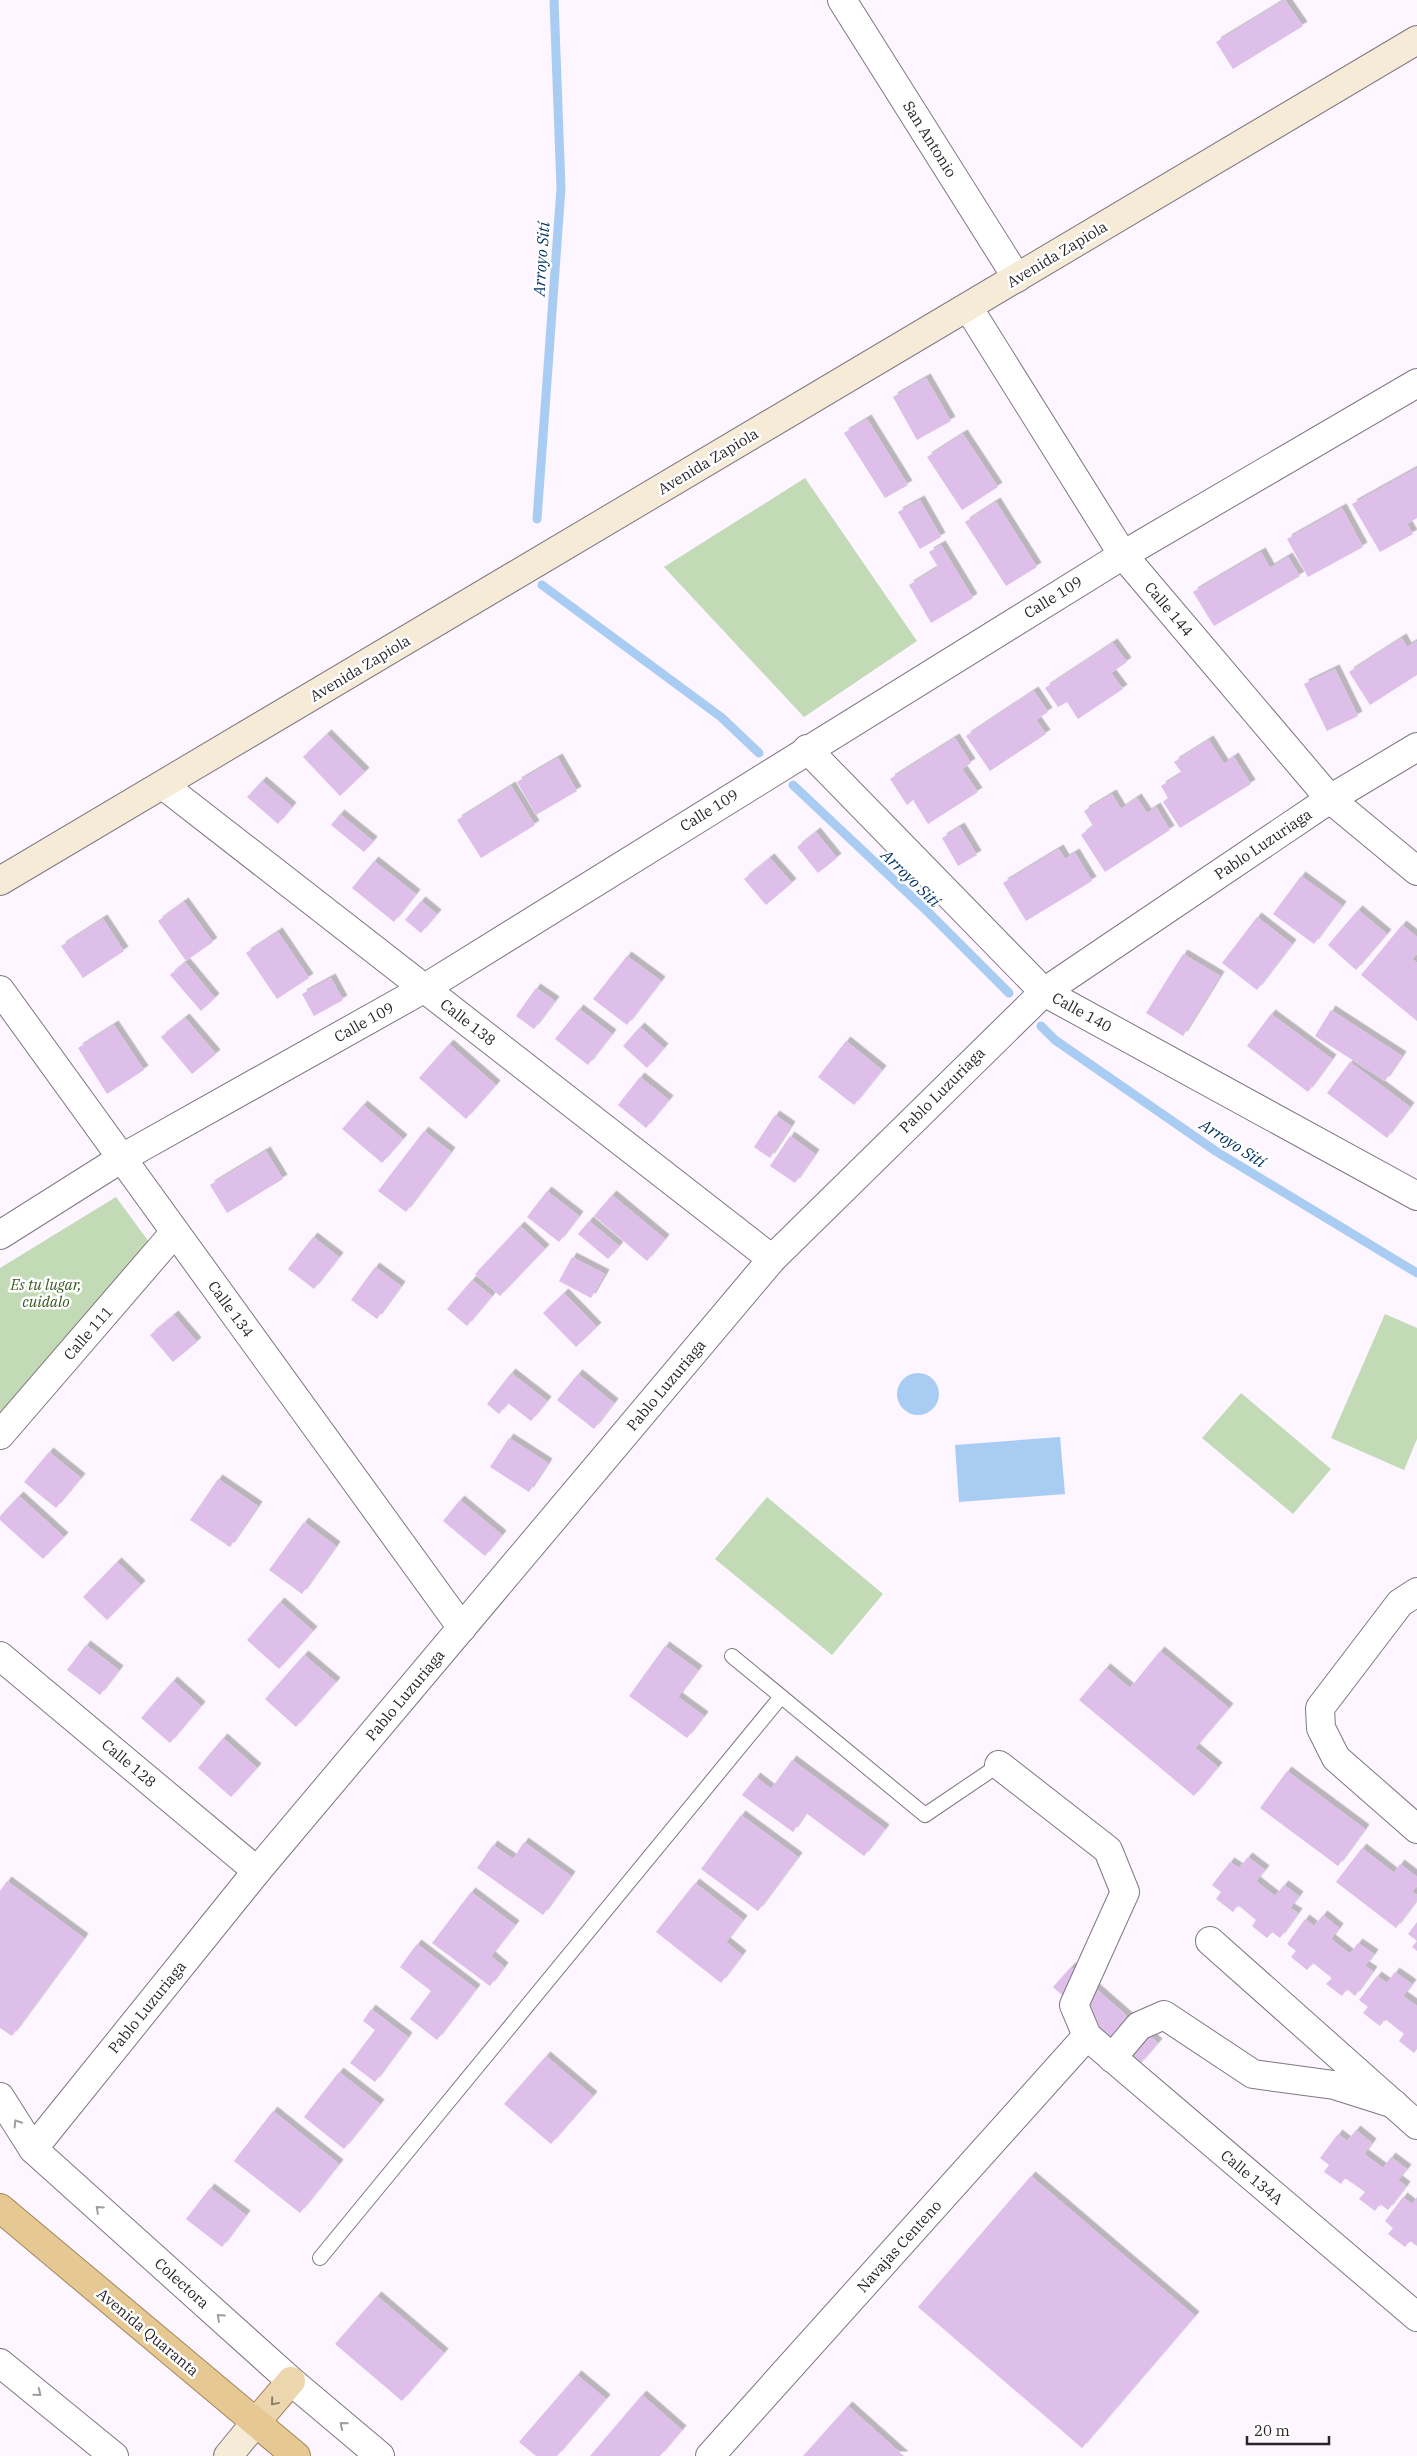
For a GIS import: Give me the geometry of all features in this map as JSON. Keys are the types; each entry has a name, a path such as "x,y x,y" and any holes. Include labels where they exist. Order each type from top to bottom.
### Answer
{"highway":[{"name":"Avenida Quaranta","path":"0,2208 296,2456"}],"main road":[{"name":"Avenida Zapiola","path":"0,881 1417,40"},
{"path":"236,2453 256,2422 291,2381"}],"street":[{"name":"San Antonio","path":"842,0 1017,278"},
{"name":"Calle 144","path":"968,307 1123,555 1330,799 1417,871"},
{"name":"Calle 109","path":"0,1236 122,1158 425,988 807,749 1123,555 1417,383"},
{"name":"Pablo Luzuriaga","path":"33,2149 257,1870 772,1259 1044,992 1330,799 1417,747"},
{"name":"Calle 140","path":"807,749 1044,992 1417,1196"},
{"name":"Calle 138","path":"163,785 772,1259"},
{"name":"Calle 134","path":"0,990 462,1628"},
{"name":"Calle 111","path":"0,1435 175,1232"},
{"path":"1417,1592 1400,1603 1320,1708 1321,1728 1336,1758 1417,1829"},
{"name":"Calle 128","path":"0,1656 257,1870"},
{"path":"999,1764 1108,1850 1125,1892 1074,2006 1087,2036"},
{"path":"1210,1941 1417,2125"},
{"path":"1112,2058 1139,2026 1164,2015 1253,2074 1334,2085 1394,2104"},
{"name":"Calle 134A","path":"1087,2036 1417,2317"},
{"name":"Navajas Centeno","path":"710,2456 1087,2036"},
{"name":"Colectora","path":"0,2097 33,2149 291,2381 380,2456"},
{"path":"0,2363 114,2456"}],"lane":[{"path":"732,1656 780,1698 925,1815 999,1764"},
{"path":"320,2258 780,1698"}],"green space":[{"path":"805,478 917,641 804,717 664,567"},
{"name":"Es tu lugar, cuidalo","path":"116,1197 149,1242 0,1417 0,1268"},
{"path":"1385,1314 1417,1328 1417,1439 1404,1470 1331,1438"},
{"path":"1241,1393 1331,1469 1293,1514 1202,1438"},
{"path":"767,1497 883,1594 832,1655 715,1559"}],"water":[{"path":"914,1373 922,1373 933,1379 939,1394 933,1409 922,1415 914,1415 903,1409 897,1398 897,1390 903,1379"},
{"path":"1060,1437 1065,1494 959,1502 955,1445"}],"building":[{"path":"1285,0 1303,26 1233,69 1216,42"},
{"path":"926,378 951,421 917,440 893,397"},
{"path":"867,419 908,485 885,498 844,433"},
{"path":"963,434 998,487 962,510 927,457"},
{"path":"1417,468 1417,518 1407,524 1413,534 1380,552 1352,504"},
{"path":"920,500 941,537 920,549 898,512"},
{"path":"996,502 1037,567 1006,586 965,522"},
{"path":"1342,508 1363,547 1308,577 1287,539"},
{"path":"941,545 973,598 931,623 909,585 938,567 929,552"},
{"path":"1261,552 1270,568 1288,557 1300,576 1214,626 1193,592"},
{"path":"1402,638 1407,647 1417,641 1417,675 1370,705 1349,672"},
{"path":"1113,643 1127,662 1111,673 1123,689 1078,719 1067,702 1058,707 1045,688"},
{"path":"1335,669 1358,716 1327,731 1304,684"},
{"path":"1034,691 1048,712 1036,720 1046,734 990,771 966,736"},
{"path":"327,734 365,772 340,796 303,757"},
{"path":"955,738 971,763 962,769 978,792 928,824 913,800 907,805 890,779"},
{"path":"1209,740 1224,764 1234,757 1251,784 1180,828 1163,802 1168,798 1161,786 1182,773 1174,762"},
{"path":"558,758 577,791 536,815 517,782"},
{"path":"262,781 292,807 278,824 247,797"},
{"path":"511,786 535,825 481,858 457,820"},
{"path":"1112,794 1121,809 1137,798 1147,813 1156,807 1170,830 1105,872 1081,835 1093,826 1084,811"},
{"path":"340,814 373,841 364,852 331,825"},
{"path":"960,827 977,855 958,866 942,838"},
{"path":"816,832 837,858 818,873 797,847"},
{"path":"1059,849 1065,859 1075,853 1092,881 1026,921 1003,883"},
{"path":"770,858 792,883 766,905 744,879"},
{"path":"374,861 416,894 394,922 352,888"},
{"path":"1301,876 1342,906 1314,944 1273,914"},
{"path":"421,901 437,914 421,933 405,920"},
{"path":"184,902 213,942 186,961 158,921"},
{"path":"1358,910 1387,934 1356,970 1328,945"},
{"path":"1257,917 1292,944 1257,990 1222,963"},
{"path":"103,919 124,951 83,978 61,946"},
{"path":"1402,925 1417,937 1417,953 1412,959 1417,963 1417,1021 1361,975"},
{"path":"278,932 309,978 277,999 246,953"},
{"path":"1183,954 1220,976 1183,1036 1146,1013"},
{"path":"627,956 661,981 627,1025 593,999"},
{"path":"185,962 215,998 201,1011 170,975"},
{"path":"331,978 343,1000 314,1016 302,994"},
{"path":"536,988 555,1001 534,1029 516,1016"},
{"path":"579,1009 612,1034 588,1065 555,1039"},
{"path":"1331,1010 1402,1056 1385,1081 1315,1036"},
{"path":"1271,1014 1332,1059 1308,1092 1247,1046"},
{"path":"185,1018 216,1054 192,1074 161,1037"},
{"path":"114,1025 144,1070 107,1094 78,1048"},
{"path":"640,1027 664,1048 647,1068 623,1046"},
{"path":"846,1041 882,1070 854,1105 818,1077"},
{"path":"449,1044 496,1085 466,1119 419,1078"},
{"path":"1350,1062 1410,1107 1387,1138 1327,1093"},
{"path":"640,1077 669,1100 646,1128 618,1105"},
{"path":"363,1105 403,1139 382,1163 342,1129"},
{"path":"775,1115 791,1126 770,1158 754,1147"},
{"path":"424,1131 451,1152 406,1212 378,1191"},
{"path":"790,1136 815,1154 795,1183 770,1166"},
{"path":"266,1151 283,1179 227,1213 210,1185"},
{"path":"547,1191 579,1216 559,1242 527,1217"},
{"path":"612,1195 665,1239 647,1261 594,1216"},
{"path":"589,1221 619,1246 608,1259 578,1234"},
{"path":"520,1226 545,1249 500,1296 475,1274"},
{"path":"313,1237 339,1257 314,1289 288,1269"},
{"path":"572,1257 605,1274 591,1298 559,1281"},
{"path":"375,1267 401,1286 377,1319 351,1300"},
{"path":"472,1280 492,1296 467,1326 447,1309"},
{"path":"564,1293 597,1327 576,1347 543,1313"},
{"path":"174,1315 197,1342 173,1362 150,1335"},
{"path":"511,1373 547,1401 531,1421 508,1403 499,1414 487,1404"},
{"path":"578,1374 614,1403 594,1429 557,1400"},
{"path":"509,1438 548,1463 529,1492 490,1467"},
{"path":"49,1452 81,1478 56,1508 24,1482"},
{"path":"218,1479 258,1506 230,1547 190,1520"},
{"path":"19,1496 64,1537 43,1559 0,1520 0,1516"},
{"path":"460,1500 502,1535 485,1556 443,1521"},
{"path":"304,1522 336,1546 302,1594 269,1570"},
{"path":"117,1562 141,1585 107,1620 83,1597"},
{"path":"280,1602 313,1631 279,1669 247,1640"},
{"path":"86,1645 119,1670 100,1695 67,1670"},
{"path":"665,1646 698,1670 678,1697 704,1716 687,1738 629,1696"},
{"path":"1160,1651 1229,1708 1195,1748 1218,1767 1194,1796 1079,1700 1106,1668 1130,1688"},
{"path":"304,1655 336,1682 296,1727 265,1699"},
{"path":"173,1681 201,1706 170,1743 141,1718"},
{"path":"223,1738 257,1768 231,1797 198,1768"},
{"path":"792,1760 885,1829 864,1856 806,1813 793,1832 742,1795 756,1777 771,1789"},
{"path":"1287,1771 1365,1829 1338,1866 1260,1808"},
{"path":"741,1815 798,1857 758,1911 701,1869"},
{"path":"524,1842 571,1876 543,1915 477,1868 493,1845 513,1859"},
{"path":"1362,1848 1394,1873 1400,1864 1417,1877 1417,1885 1412,1892 1417,1895 1417,1900 1396,1928 1336,1882"},
{"path":"1248,1857 1265,1870 1256,1881 1275,1896 1284,1885 1299,1896 1290,1908 1298,1913 1280,1938 1272,1932 1267,1938 1252,1926 1256,1920 1238,1905 1233,1912 1216,1899 1221,1892 1212,1885 1230,1862 1239,1868"},
{"path":"7,1881 84,1938 12,2036 0,2028 0,1891"},
{"path":"695,1883 743,1920 726,1942 742,1955 721,1983 656,1932"},
{"path":"471,1892 515,1925 491,1956 504,1967 490,1986 432,1943"},
{"path":"1323,1915 1339,1928 1331,1939 1350,1954 1358,1943 1374,1954 1365,1966 1373,1971 1355,1996 1347,1989 1342,1996 1326,1984 1332,1978 1313,1963 1307,1970 1291,1957 1296,1951 1287,1944 1305,1919 1314,1926"},
{"path":"1417,1922 1417,1941 1408,1934"},
{"path":"1417,1941 1417,1951 1412,1947"},
{"path":"417,1944 476,1989 437,2040 410,2019 431,1991 400,1967"},
{"path":"1071,1967 1158,2043 1140,2064 1053,1987"},
{"path":"1395,1972 1412,1984 1403,1996 1417,2006 1417,2049 1414,2053 1399,2041 1404,2034 1385,2019 1380,2026 1363,2013 1368,2007 1359,2000 1377,1976 1387,1983"},
{"path":"371,2009 408,2037 375,2082 350,2063 375,2030 363,2021"},
{"path":"546,2056 593,2096 551,2144 504,2104"},
{"path":"339,2072 380,2104 344,2149 304,2117"},
{"path":"273,2111 339,2164 300,2213 234,2161"},
{"path":"1356,2130 1372,2143 1364,2154 1383,2168 1391,2157 1407,2169 1398,2180 1406,2186 1388,2210 1380,2204 1375,2211 1359,2199 1365,2192 1345,2178 1341,2184 1324,2172 1329,2165 1320,2158 1338,2134 1347,2141"},
{"path":"1031,2176 1195,2316 1082,2448 918,2307"},
{"path":"210,2188 246,2215 222,2247 186,2219"},
{"path":"1403,2197 1412,2204 1417,2197 1417,2246 1410,2241 1405,2247 1388,2234 1393,2228 1385,2221"},
{"path":"377,2296 444,2353 402,2401 335,2344"},
{"path":"577,2375 606,2399 557,2456 536,2456 519,2442"},
{"path":"642,2395 682,2430 660,2456 590,2456"},
{"path":"848,2406 904,2456 803,2456"}],"waterway":[{"name":"Arroyo Sití","path":"537,519 561,188 554,0"},
{"name":"Arroyo Sití","path":"542,585 721,717 759,753"},
{"name":"Arroyo Sití","path":"793,785 930,914 1009,993"},
{"name":"Arroyo Sití","path":"1041,1026 1055,1040 1217,1152 1417,1273"}]}
